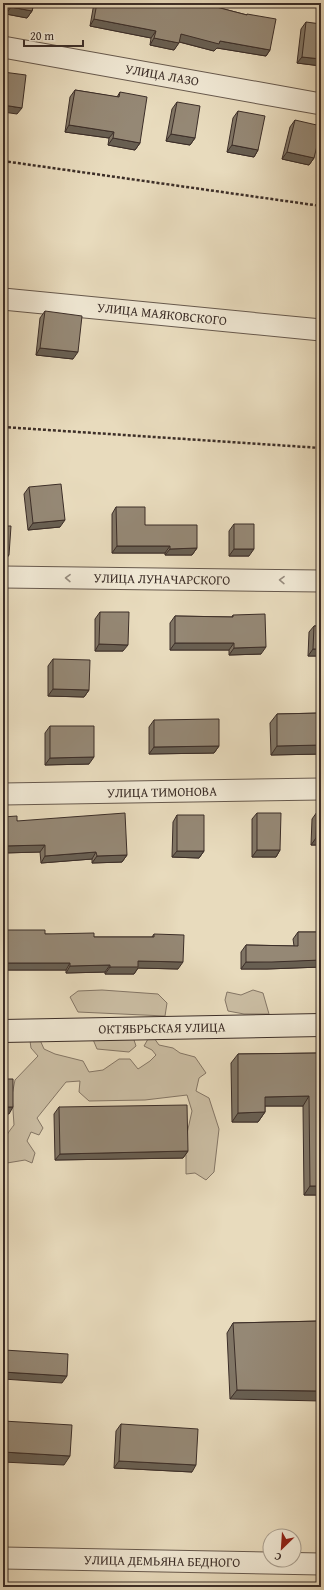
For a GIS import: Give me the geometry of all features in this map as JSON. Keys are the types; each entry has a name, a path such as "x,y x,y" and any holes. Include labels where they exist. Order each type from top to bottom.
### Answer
{"street":[{"name":"УЛИЦА ЛАЗО","path":"3,47 321,104"},
{"name":"УЛИЦА МАЯКОВСКОГО","path":"3,299 321,330"},
{"name":"УЛИЦА ЛУНАЧАРСКОГО","path":"3,577 321,581"},
{"name":"УЛИЦА ТИМОНОВА","path":"3,794 321,790"},
{"name":"ОКТЯБРЬСКАЯ УЛИЦА","path":"3,1031 321,1025"},
{"name":"УЛИЦА ДЕМЬЯНА БЕДНОГО","path":"3,1558 321,1564"}],"path":[{"path":"3,161 321,206"},
{"path":"3,427 321,448"}],"shaded area":[{"path":"102,990 158,994 167,1003 165,1016 78,1012 70,997 78,991"},
{"path":"253,990 263,993 269,1014 244,1014 228,1011 225,1000 227,992 241,995"},
{"path":"92,1037 133,1037 136,1046 129,1052 97,1049"},
{"path":"154,1038 159,1045 173,1048 180,1053 195,1057 206,1073 199,1078 196,1091 209,1098 219,1129 214,1172 206,1180 195,1173 186,1174 186,1138 192,1111 187,1095 145,1100 89,1101 79,1092 80,1081 66,1082 37,1118 43,1128 39,1135 31,1132 27,1141 35,1153 32,1163 25,1160 7,1163 3,1147 7,1134 14,1125 12,1095 15,1080 38,1056 31,1048 30,1041 40,1040 44,1049 55,1054 83,1061 89,1072 103,1070 119,1059 130,1059 138,1069 156,1055 152,1050 144,1046 148,1039"}],"building":[{"path":"11,3 34,3 32,11 11,7"},
{"path":"97,3 201,3 247,15 276,19 270,50 220,41 219,44 181,34 179,43 154,38 156,31 94,19"},
{"path":"306,22 321,24 321,59 302,57"},
{"path":"3,72 26,75 22,108 3,105"},
{"path":"75,90 119,97 120,92 147,97 140,143 113,138 114,132 69,125"},
{"path":"177,102 200,106 195,138 171,134"},
{"path":"238,111 265,116 258,150 232,145"},
{"path":"295,120 321,126 314,158 287,152"},
{"path":"45,311 82,316 78,352 40,348"},
{"path":"61,484 65,520 33,523 29,487"},
{"path":"116,507 145,507 145,525 197,525 197,548 170,549 170,546 117,546"},
{"path":"234,524 254,524 254,549 234,549"},
{"path":"3,526 11,526 9,555 3,555"},
{"path":"100,612 129,612 128,645 99,644"},
{"path":"265,614 266,647 234,648 234,643 175,643 175,616 233,617 233,615"},
{"path":"314,626 321,626 321,649 313,649"},
{"path":"53,659 90,660 89,690 53,689"},
{"path":"321,713 321,745 277,746 277,714"},
{"path":"219,719 219,746 154,747 154,720"},
{"path":"50,726 94,726 94,757 50,758"},
{"path":"317,812 321,812 321,838 316,838"},
{"path":"125,813 127,855 97,856 96,852 45,856 45,845 3,846 3,817 17,816 17,821"},
{"path":"257,813 281,813 280,850 257,850"},
{"path":"177,815 204,815 204,851 177,851"},
{"path":"3,930 45,930 45,934 94,933 94,937 154,937 154,934 184,935 183,962 138,961 138,967 110,967 110,965 70,966 70,963 3,963"},
{"path":"298,932 321,932 321,960 246,962 246,945 298,946"},
{"path":"321,1053 321,1186 310,1186 309,1096 265,1097 265,1112 238,1113 238,1054"},
{"path":"3,1079 13,1079 13,1107 3,1107"},
{"path":"187,1105 188,1151 60,1154 59,1107"},
{"path":"321,1321 321,1391 237,1390 233,1323"},
{"path":"4,1350 68,1354 67,1376 3,1372"},
{"path":"3,1421 72,1425 70,1456 3,1452"},
{"path":"121,1424 198,1429 196,1465 119,1461"}]}
